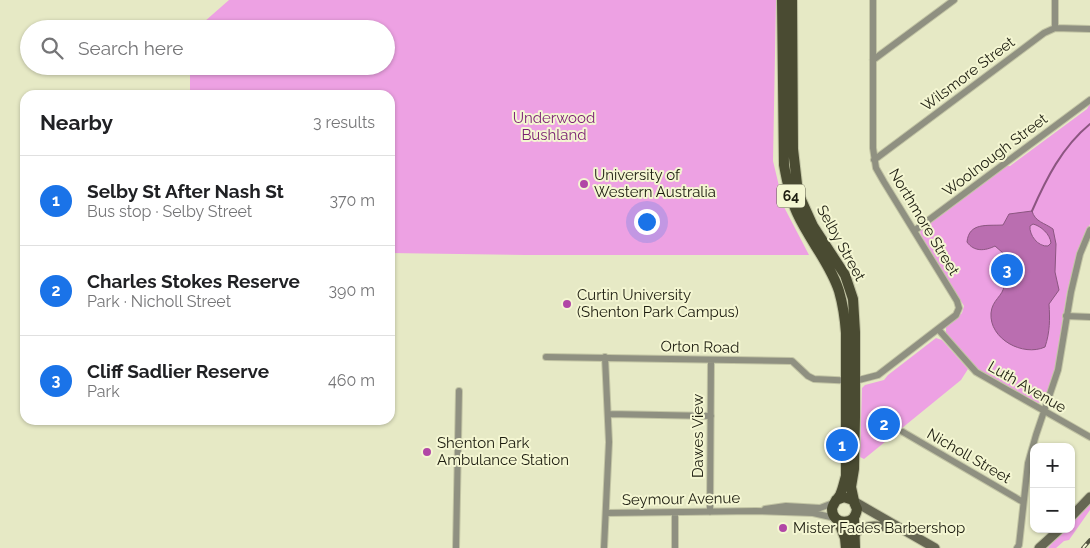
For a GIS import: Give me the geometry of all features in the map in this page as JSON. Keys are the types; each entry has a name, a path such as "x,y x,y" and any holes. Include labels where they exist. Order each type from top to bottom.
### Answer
{"main road":[{"name":"Selby Street","path":"782,0 798,193 813,226 845,275 852,298 855,332 850,381 846,476 843,488 835,502"},
{"name":"Selby Street","path":"792,0 787,61 784,165 788,188 797,214 834,278 842,302 850,381 854,469 851,487 854,501"},
{"path":"842,302 852,298"},
{"path":"1075,513 1090,496"},
{"path":"846,548 845,538 838,519 832,510 835,502 846,497 935,548"},
{"name":"64","path":"854,501 857,511 854,518"},
{"path":"838,519 847,522 854,518 872,517 900,528"},
{"path":"854,518 854,548"},
{"path":"854,536 858,531 872,526 900,528"},
{"path":"1038,548 1056,533"},
{"path":"1045,548 1050,539"}],"street":[{"name":"Northmore Street","path":"873,0 874,160 884,182 959,305"},
{"path":"873,60 954,0"},
{"path":"1055,0 1055,28 1090,29"},
{"name":"Wilsmore Street","path":"874,160 1044,33 1055,28"},
{"name":"Woolnough Street","path":"914,231 1090,100"},
{"path":"1017,548 1019,545 1028,463 1058,370 1066,316 1078,264 1090,230"},
{"name":"Orton Road","path":"546,357 792,361 814,379 850,381 869,378 882,373 956,315 959,305"},
{"path":"1066,316 1090,317"},
{"name":"Luth Avenue","path":"938,329 976,372 1090,437"},
{"path":"604,548 609,442 605,357"},
{"name":"Dawes View","path":"710,512 711,360"},
{"path":"456,548 459,391"},
{"path":"608,414 710,416"},
{"name":"Nicholl Street","path":"903,432 1023,502"},
{"name":"Seymour Avenue","path":"756,511 786,506 820,508 835,502"},
{"name":"Seymour Avenue","path":"606,512 756,511 815,514 838,519"},
{"path":"675,512 675,548"}],"green space":[{"name":"Underwood Bushland","path":"229,0 776,0 773,161 784,207 809,255 395,253 395,90 190,90 190,75 395,75 395,20 206,20"},
{"path":"1090,103 1090,224 1079,248 1067,292 1055,369 1046,398 1038,403 978,370 946,334 946,327 962,313 964,306 921,237 920,231 1005,166 1010,166 1087,109"},
{"path":"936,338 942,340 968,369 961,380 864,459 860,457 862,388 865,385 884,380"},
{"path":"1090,502 1090,510 1075,531 1075,518"},
{"path":"1061,533 1074,533 1069,540 1064,541 1056,548 1048,548"}],"shaded area":[{"path":"1032,211 1038,220 1053,229 1056,244 1055,272 1059,290 1049,304 1049,326 1045,347 1027,350 1009,344 1001,338 992,322 991,313 995,301 1002,293 1004,286 998,263 1002,259 1003,253 995,246 980,250 973,248 967,242 968,236 975,228 1003,225 1009,214","holes":["1036,225 1045,231 1049,237 1051,243 1048,246 1041,245 1033,237 1030,226"]}],"waterway":[{"path":"1032,211 1043,187 1063,153 1090,124"}],"railway":[{"path":"1083,548 1090,540"}],"place":[{"name":"University of Western Australia","path":"584,184"},
{"name":"Cliff Sadlier Reserve","path":"1007,270"},
{"name":"Curtin University (Shenton Park Campus)","path":"567,304"},
{"name":"Charles Stokes Reserve","path":"884,424"},
{"name":"Selby St After Nash St","path":"842,445"},
{"name":"Shenton Park Ambulance Station","path":"427,452"},
{"name":"Mister Fades Barbershop","path":"783,528"}]}
